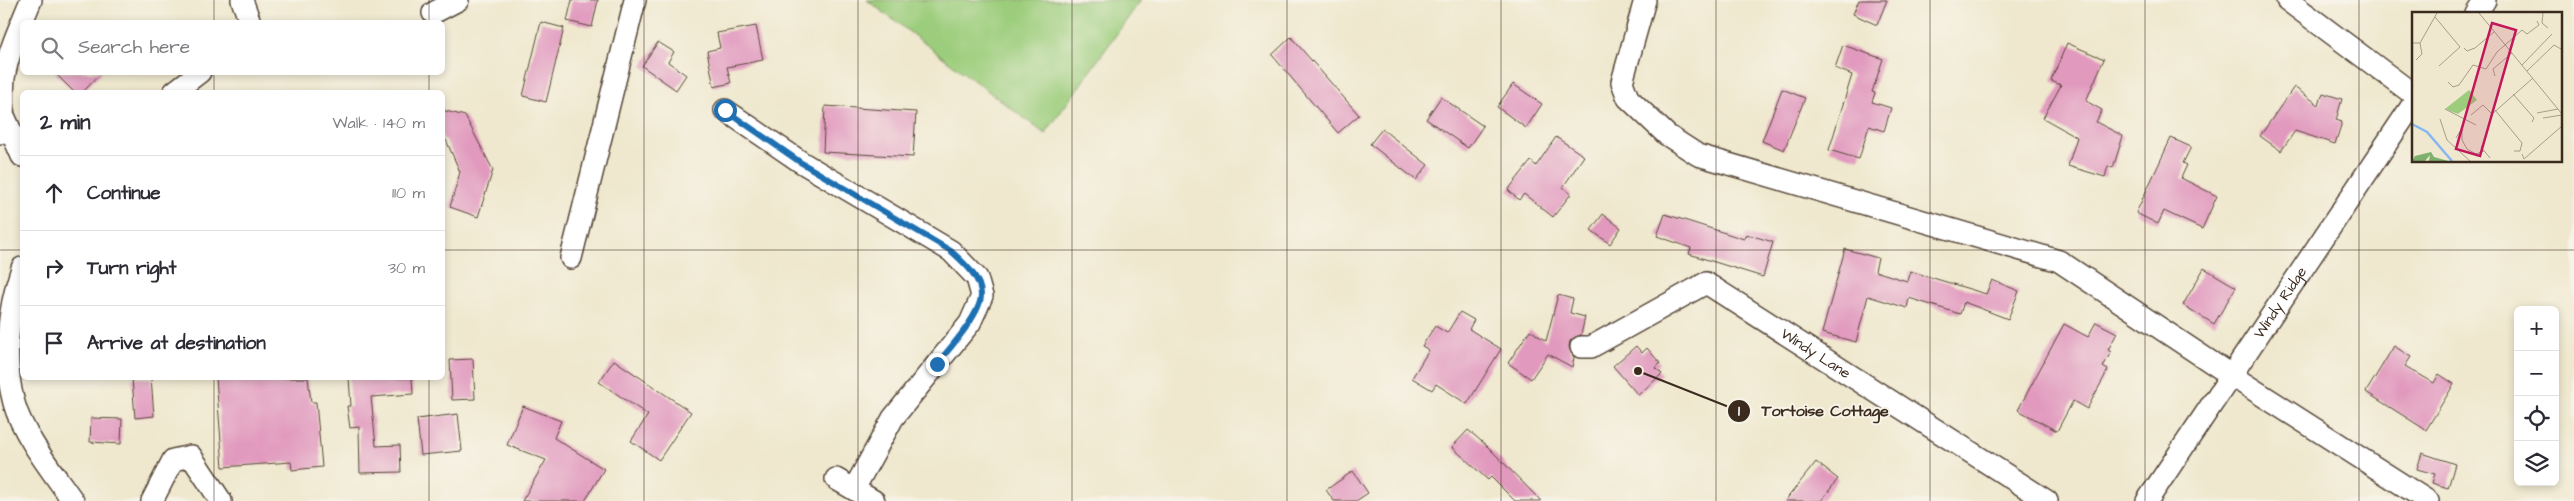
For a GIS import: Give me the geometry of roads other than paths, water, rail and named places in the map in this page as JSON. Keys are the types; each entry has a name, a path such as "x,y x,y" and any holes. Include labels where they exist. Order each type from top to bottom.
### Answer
{"street":[{"path":"24,20 32,0"},
{"path":"242,0 249,20"},
{"path":"430,12 458,0"},
{"path":"571,258 635,0"},
{"path":"1645,0 1622,82 1628,98 1667,135 1698,156 2059,261 2232,376 2428,501"},
{"path":"2287,0 2412,93"},
{"path":"2477,12 2485,0"},
{"path":"20,29 9,55 4,79 2,125 20,153"},
{"path":"177,90 196,75"},
{"name":"Windy Ridge","path":"2147,501 2412,106"},
{"path":"725,110 800,162 951,251 976,278 982,296 970,323 893,418 845,484 874,501"},
{"path":"20,274 9,321 7,402 35,447 73,501"},
{"name":"Windy Lane","path":"1581,347 1591,347 1706,283 2047,501"},
{"path":"152,501 173,460 191,456 221,501"}],"place":[{"name":"Tortoise Cottage","path":"1638,371"}]}
